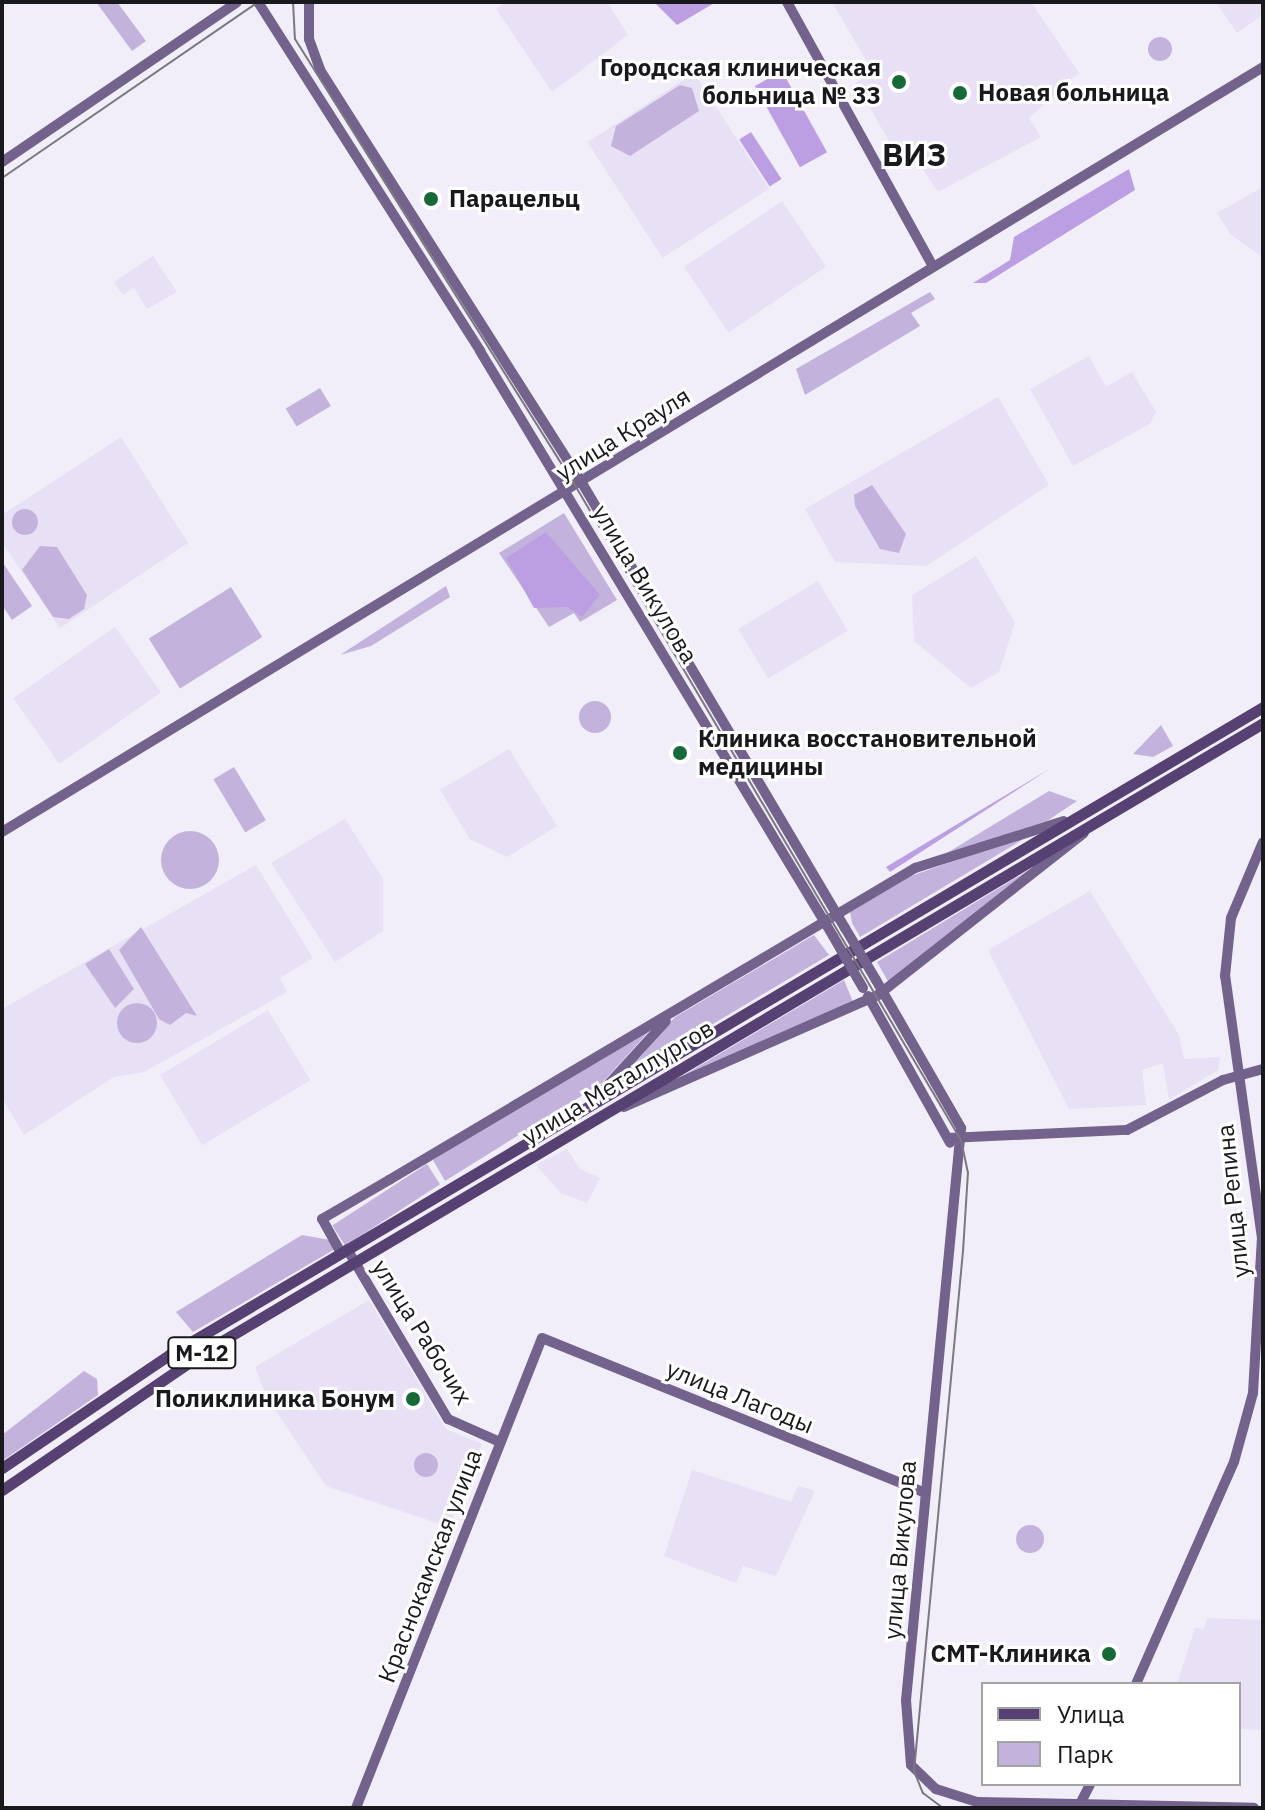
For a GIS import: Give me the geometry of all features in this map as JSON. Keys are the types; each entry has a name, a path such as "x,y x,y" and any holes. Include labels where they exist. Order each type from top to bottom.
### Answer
{"main road":[{"name":"улица Металлургов","path":"2,1468 18,1455 344,1251 1263,707"},
{"name":"улица Металлургов","path":"2,1490 112,1412 355,1262 1263,723"},
{"path":"18,1455 27,1470"}],"street":[{"path":"2,162 237,2"},
{"name":"улица Викулова","path":"258,2 566,493 954,1138 906,1700 914,1771 936,1789 969,1801 1079,1806"},
{"name":"улица Викулова","path":"309,2 309,39 320,70 582,483 961,1128 954,1138"},
{"path":"787,2 933,266"},
{"name":"улица Крауля","path":"2,832 566,493 1263,67"},
{"name":"улица Металлургов","path":"322,1219 915,868 1078,817"},
{"path":"607,1114 883,993 1097,823"},
{"name":"улица Репина","path":"1137,1682 1234,1462 1253,1393 1262,1238 1238,1074 1226,957 1231,918 1263,842"},
{"path":"589,1105 673,1014"},
{"path":"954,1138 1127,1130 1238,1074 1263,1069"},
{"name":"улица Рабочих","path":"322,1219 355,1262 448,1419 500,1442"},
{"name":"улица Лагоды","path":"542,1338 924,1492"},
{"name":"Краснокамская улица","path":"356,1808 542,1338"},
{"path":"1089,1786 1079,1806 1254,1808"}],"shaded area":[{"path":"506,2 607,2 628,35 552,92 496,9"},
{"path":"654,2 716,2 677,25"},
{"name":"Новая больница","path":"832,2 1031,2 1079,73 1029,118 1041,137 938,192 918,162 905,168 855,83 873,72"},
{"path":"1216,2 1263,2 1263,15 1237,33"},
{"path":"782,71 827,152 800,167 755,86"},
{"path":"694,73 769,189 663,258 587,142"},
{"path":"751,132 781,179 770,187 739,140"},
{"path":"1129,169 1135,190 986,283 973,283 1010,260 1014,237"},
{"path":"1263,187 1263,257 1231,235 1217,213"},
{"path":"782,201 826,266 728,332 684,267"},
{"path":"153,256 177,292 147,309 134,288 123,295 114,282"},
{"path":"1089,356 1106,387 1132,372 1156,412 1150,424 1073,466 1030,389"},
{"path":"998,397 1049,485 926,566 835,562 805,509"},
{"path":"121,437 188,543 60,628 2,542 2,515"},
{"path":"546,532 600,595 582,617 568,607 534,608 506,558"},
{"path":"976,556 1015,623 999,672 971,688 914,641 912,595"},
{"path":"818,581 848,631 768,679 738,629"},
{"path":"115,627 161,693 59,764 13,698"},
{"path":"509,749 557,826 507,857 470,839 440,790"},
{"path":"1051,768 890,872 886,867"},
{"path":"345,819 383,879 383,931 335,962 271,863"},
{"path":"256,865 313,958 280,978 287,992 144,1072 114,1077 24,1135 2,1098 2,1009"},
{"path":"1090,891 1179,1035 1184,1059 1220,1057 1218,1070 1169,1100 1163,1063 1142,1070 1146,1105 1069,1109 988,950"},
{"path":"268,1010 310,1080 202,1145 160,1075"},
{"path":"567,1149 580,1169 600,1178 587,1203 561,1193 536,1165"},
{"path":"369,1300 446,1429 482,1444 449,1527 326,1486 266,1396 255,1367"},
{"path":"692,1470 791,1502 798,1486 815,1491 776,1576 743,1566 736,1583 664,1556"},
{"path":"1207,1618 1263,1620 1263,1730 1241,1729 1241,1682 1178,1682 1195,1628 1204,1629"}],"green space":[{"path":"96,2 117,2 146,41 132,51"},
{"path":"1155,37 1165,37 1172,44 1172,54 1165,61 1155,61 1148,54 1148,44"},
{"path":"680,85 692,88 699,111 630,156 611,146 616,126"},
{"path":"930,292 935,299 911,313 920,326 805,395 796,369"},
{"path":"320,388 331,406 297,427 286,409"},
{"path":"872,485 906,534 899,553 880,549 855,506 854,495"},
{"path":"25,509 34,513 38,522 34,531 25,535 16,531 12,522 16,513"},
{"path":"564,513 617,600 580,622 574,613 549,627 499,553"},
{"path":"40,546 57,547 87,595 84,609 69,619 53,617 22,570"},
{"path":"3,563 32,606 12,620 2,605"},
{"path":"446,586 450,597 371,646 340,655"},
{"path":"231,587 262,637 180,688 149,638"},
{"path":"595,701 607,705 611,717 607,729 595,733 583,729 579,717 583,705"},
{"path":"1161,725 1173,746 1153,757 1133,754"},
{"path":"234,767 266,820 245,833 213,779"},
{"path":"1049,791 1077,801 1047,821 942,856"},
{"path":"190,831 211,839 219,860 211,881 190,889 169,881 161,860 169,839"},
{"path":"1032,834 860,937 852,923 850,912 908,877"},
{"path":"1047,859 889,983 877,962"},
{"path":"141,927 197,1016 186,1013 170,1025 159,1019 119,950"},
{"path":"814,935 829,955 622,1078 675,1017"},
{"path":"109,949 134,989 115,1008 85,964"},
{"path":"844,980 853,1002 657,1091"},
{"path":"137,1003 151,1009 157,1023 151,1037 137,1043 123,1037 117,1023 123,1009"},
{"path":"652,1028 602,1083 445,1181 433,1160 443,1152"},
{"path":"427,1164 440,1184 345,1246 332,1226"},
{"path":"302,1235 330,1240 335,1249 193,1332 176,1312"},
{"path":"84,1371 97,1379 98,1395 2,1461 2,1435"},
{"path":"426,1453 435,1456 438,1465 435,1474 426,1477 417,1474 414,1465 417,1456"},
{"path":"1030,1525 1040,1529 1044,1539 1040,1549 1030,1553 1020,1549 1016,1539 1020,1529"}],"tram line":[{"path":"2,178 258,2"},
{"path":"293,2 295,39 576,487 961,1140 968,1172 963,1251 914,1771 923,1793 943,1808"}],"place":[{"name":"Городская клиническая больница № 33","path":"899,82"},
{"name":"Новая больница","path":"960,93"},
{"name":"Парацельц","path":"431,199"},
{"name":"Клиника восстановительной медицины","path":"680,753"},
{"name":"Поликлиника Бонум","path":"413,1399"},
{"name":"СМТ-Клиника","path":"1109,1654"}],"district":[{"name":"ВИЗ","path":"914,154"}]}
